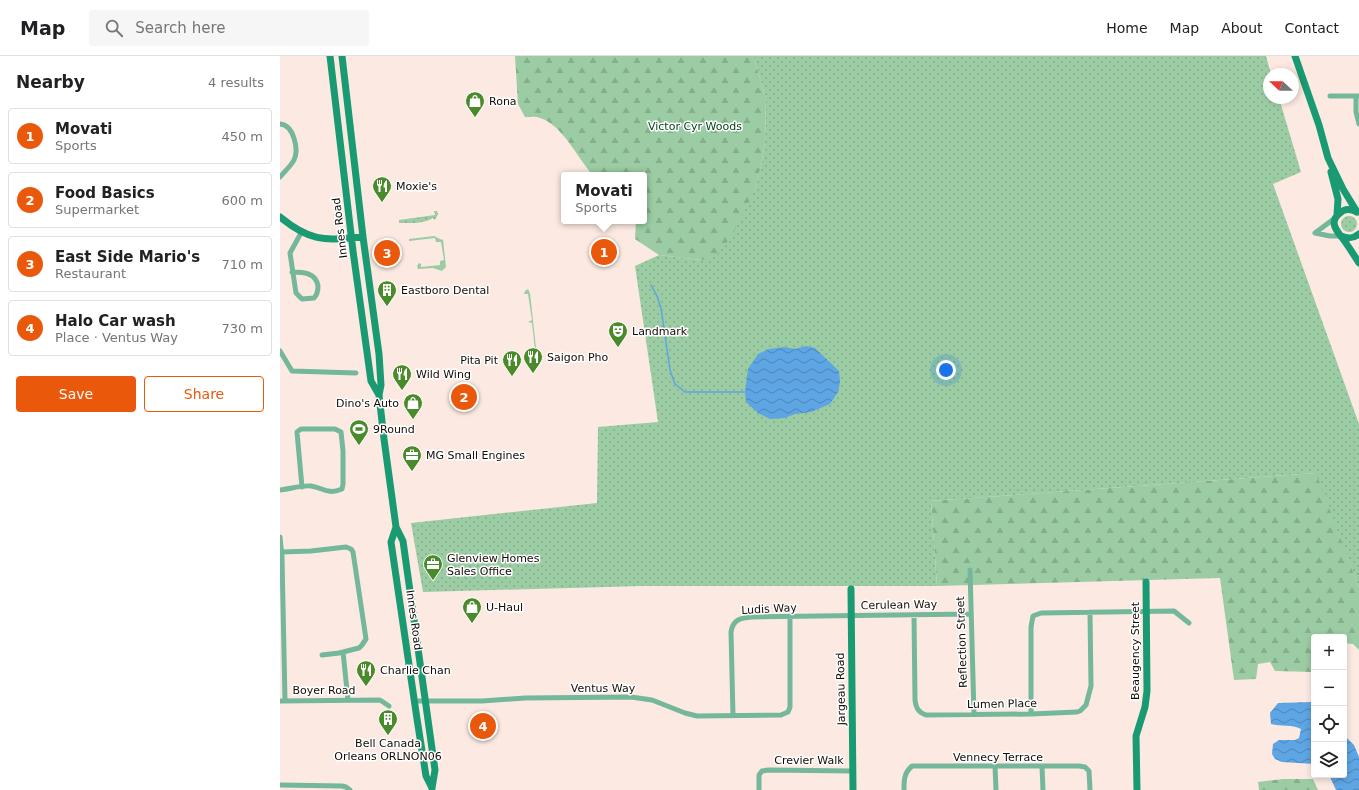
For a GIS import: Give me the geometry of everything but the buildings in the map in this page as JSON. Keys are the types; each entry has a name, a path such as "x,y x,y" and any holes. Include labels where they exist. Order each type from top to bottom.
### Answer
{"main road":[{"name":"Innes Road","path":"330,56 371,381 379,395"},
{"name":"Innes Road","path":"342,56 363,237 379,354 381,385 379,395 396,527 403,541 435,770 432,789"},
{"path":"1295,56 1319,125 1338,199 1334,227 1359,263"},
{"path":"1328,158 1343,189 1358,213"},
{"path":"1336,217 1340,212 1349,209 1358,213"},
{"path":"280,217 301,233 319,238 332,239 363,237"},
{"path":"1340,236 1350,239 1359,234"},
{"name":"Innes Road","path":"396,527 391,542 426,776 432,789"},
{"name":"Beaugency Street","path":"1137,790 1136,736 1145,707 1147,692 1146,582"},
{"name":"Jargeau Road","path":"851,589 853,790"}],"street":[{"path":"1330,96 1357,96 1356,115 1359,124"},
{"path":"280,124 287,126 292,131 295,153 292,163 280,178"},
{"path":"1336,217 1315,234 1340,236"},
{"path":"292,272 314,276 317,281 318,290 317,295 314,298 302,299 296,293 292,272 290,252 301,233"},
{"path":"280,351 292,371 356,373"},
{"path":"280,490 312,486 326,491 338,491 342,489 343,451 342,436 339,431 335,429 301,429 297,432 302,487"},
{"path":"280,537 282,552 282,701"},
{"path":"282,552 311,551 346,547 351,549 353,552 366,639 359,648 322,655"},
{"name":"Reflection Street","path":"970,570 974,714"},
{"path":"1031,714 1030,627 1033,616 1041,613 1174,611 1189,623"},
{"name":"Lumen Place","path":"914,615 915,700 918,711 926,715 1031,714 1077,712 1086,705 1091,686 1090,612"},
{"name":"Cerulean Way","path":"851,616 971,614"},
{"name":"Ludis Way","path":"733,716 731,634 737,620 743,618 851,616"},
{"name":"Ventus Way","path":"414,701 482,701 537,698 631,697 654,701 690,714 779,716 785,714 789,710 790,704 790,617"},
{"path":"343,652 348,700"},
{"name":"Boyer Road","path":"282,701 380,700 389,706"},
{"name":"Vennecy Terrace","path":"904,790 904,775 912,766 1085,767 1089,771 1090,790"},
{"path":"995,766 996,790"},
{"path":"1042,767 1043,790"},
{"name":"Crevier Walk","path":"759,790 759,776 762,771 852,771"},
{"path":"280,785 342,786 350,790"}],"green space":[{"name":"Victor Cyr Woods","path":"515,56 753,56 766,98 765,142 755,190 731,237 717,255 709,259 701,260 659,255 635,239 636,224 647,224 647,172 590,172 556,127 538,117 525,117 518,104"},
{"path":"753,56 1266,56 1269,68 1263,68 1263,104 1281,104 1301,172 1273,184 1359,424 1359,588 1315,473 931,501 937,586 641,586 423,592 411,523 597,503 598,427 658,422 635,266 659,255 701,260 755,190 765,142 766,98"},
{"path":"434,211 437,211 438,214 435,220 433,218 421,222 399,223 399,220 435,215"},
{"path":"1349,216 1355,218 1357,224 1355,230 1349,232 1343,230 1341,224 1343,218"},
{"path":"434,236 442,240 443,239 446,267 442,271 433,268 418,269 417,266 419,263 421,264 421,267 440,265 440,261 444,260 441,242 436,242 435,238 409,241 409,239"},
{"path":"528,289 530,293 536,348 538,349 534,353 531,351 535,350 532,323 528,322 532,320 528,294 524,294"},
{"path":"1316,473 1359,588 1359,650 1353,644 1347,643 1347,634 1311,634 1311,672 1275,671 1270,662 1258,664 1256,679 1234,680 1220,578 937,586 931,501"},
{"path":"1283,779 1313,779 1318,790 1259,790 1258,782"}],"water":[{"path":"806,346 815,348 839,371 840,382 838,392 830,404 811,412 795,414 785,418 770,419 758,413 746,402 745,392 748,369 758,354 769,349 784,347 795,349"},
{"path":"1311,702 1311,764 1282,762 1275,759 1272,754 1273,744 1279,740 1295,740 1299,738 1301,729 1298,727 1271,724 1270,713 1278,703"},
{"path":"1347,738 1354,745 1359,757 1359,790 1336,790 1330,778 1347,778"}],"waterway":[{"path":"651,285 661,308 670,370 675,384 685,392 745,392"}],"place":[{"name":"Rona","path":"475,118"},
{"name":"Moxie's","path":"382,203"},
{"name":"Movati","path":"604,252"},
{"name":"East Side Mario's","path":"387,253"},
{"name":"Eastboro Dental","path":"387,307"},
{"name":"Landmark","path":"618,348"},
{"name":"Saigon Pho","path":"533,374"},
{"name":"Pita Pit","path":"512,377"},
{"name":"Wild Wing","path":"402,391"},
{"name":"Food Basics","path":"464,397"},
{"name":"Dino's Auto","path":"413,420"},
{"name":"9Round","path":"359,446"},
{"name":"MG Small Engines","path":"412,472"},
{"name":"Glenview Homes Sales Office","path":"433,581"},
{"name":"U-Haul","path":"472,624"},
{"name":"Charlie Chan","path":"366,687"},
{"name":"Halo Car wash","path":"483,726"},
{"name":"Bell Canada Orleans ORLNON06","path":"388,736"}]}
